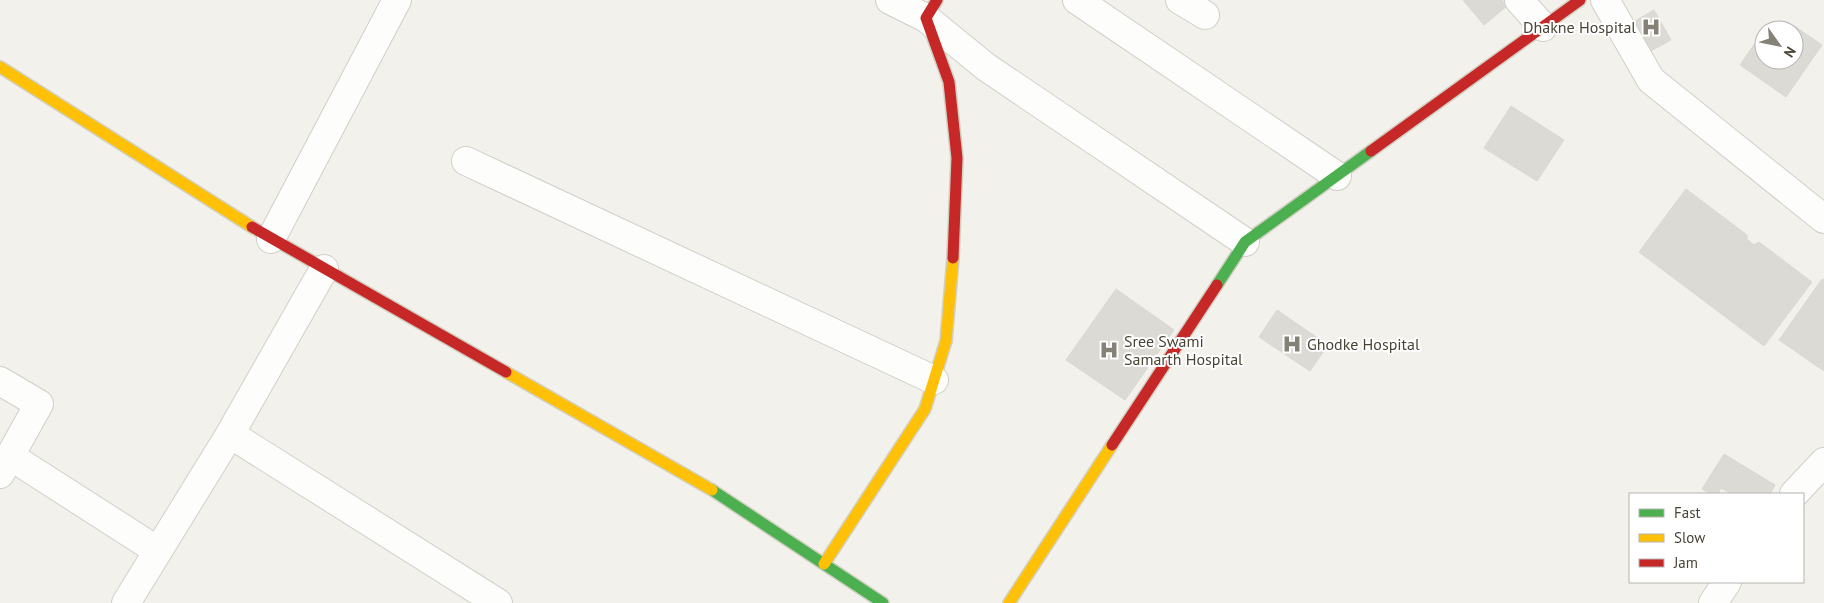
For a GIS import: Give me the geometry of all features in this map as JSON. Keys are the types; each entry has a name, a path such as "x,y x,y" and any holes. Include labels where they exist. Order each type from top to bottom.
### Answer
{"street":[{"path":"271,239 397,0"},
{"path":"890,0 931,9 986,67 1245,242"},
{"path":"1077,0 1337,176"},
{"path":"1180,0 1205,15"},
{"path":"1519,0 1543,27"},
{"path":"1009,603 1245,242 1580,0"},
{"path":"1605,0 1651,80 1824,219"},
{"path":"824,564 925,409 946,341 953,257 957,158 949,82 931,9"},
{"path":"0,67 271,239 696,480 883,603"},
{"path":"466,161 934,380"},
{"path":"126,603 230,434 324,269"},
{"path":"0,381 39,404 5,465 158,551"},
{"path":"230,434 498,603"},
{"path":"1795,493 1824,462"},
{"path":"1712,603 1727,583"}],"building":[{"path":"1463,0 1502,0 1507,6 1484,25"},
{"path":"1654,10 1671,40 1647,53 1630,24"},
{"path":"1804,33 1822,45 1786,97 1740,65 1754,45 1754,70 1804,70"},
{"path":"1511,106 1564,140 1537,181 1484,148"},
{"path":"1686,189 1747,235 1747,239 1754,245 1759,242 1812,282 1764,346 1639,252"},
{"path":"1822,279 1824,280 1824,371 1779,340"},
{"path":"1116,289 1174,330 1125,400 1066,360"},
{"path":"1277,310 1328,345 1310,371 1259,337"},
{"path":"1724,454 1775,485 1771,493 1730,493 1721,488 1718,493 1709,493 1702,489"}],"traffic: fast":[{"path":"1217,285 1245,242 1371,151"},
{"path":"712,490 883,603"}],"traffic: slow":[{"path":"0,67 252,227"},
{"path":"824,564 925,409 946,341 953,258"},
{"path":"506,372 712,490"},
{"path":"1009,603 1112,445"}],"traffic: jam":[{"path":"937,0 926,18 949,82 957,158 953,258"},
{"path":"1371,151 1580,0"},
{"path":"252,227 506,372"},
{"path":"1112,445 1217,285"}],"place":[{"name":"Dhakne Hospital","path":"1651,27"},
{"name":"Ghodke Hospital","path":"1292,344"},
{"name":"Sree Swami Samarth Hospital","path":"1109,350"}]}
